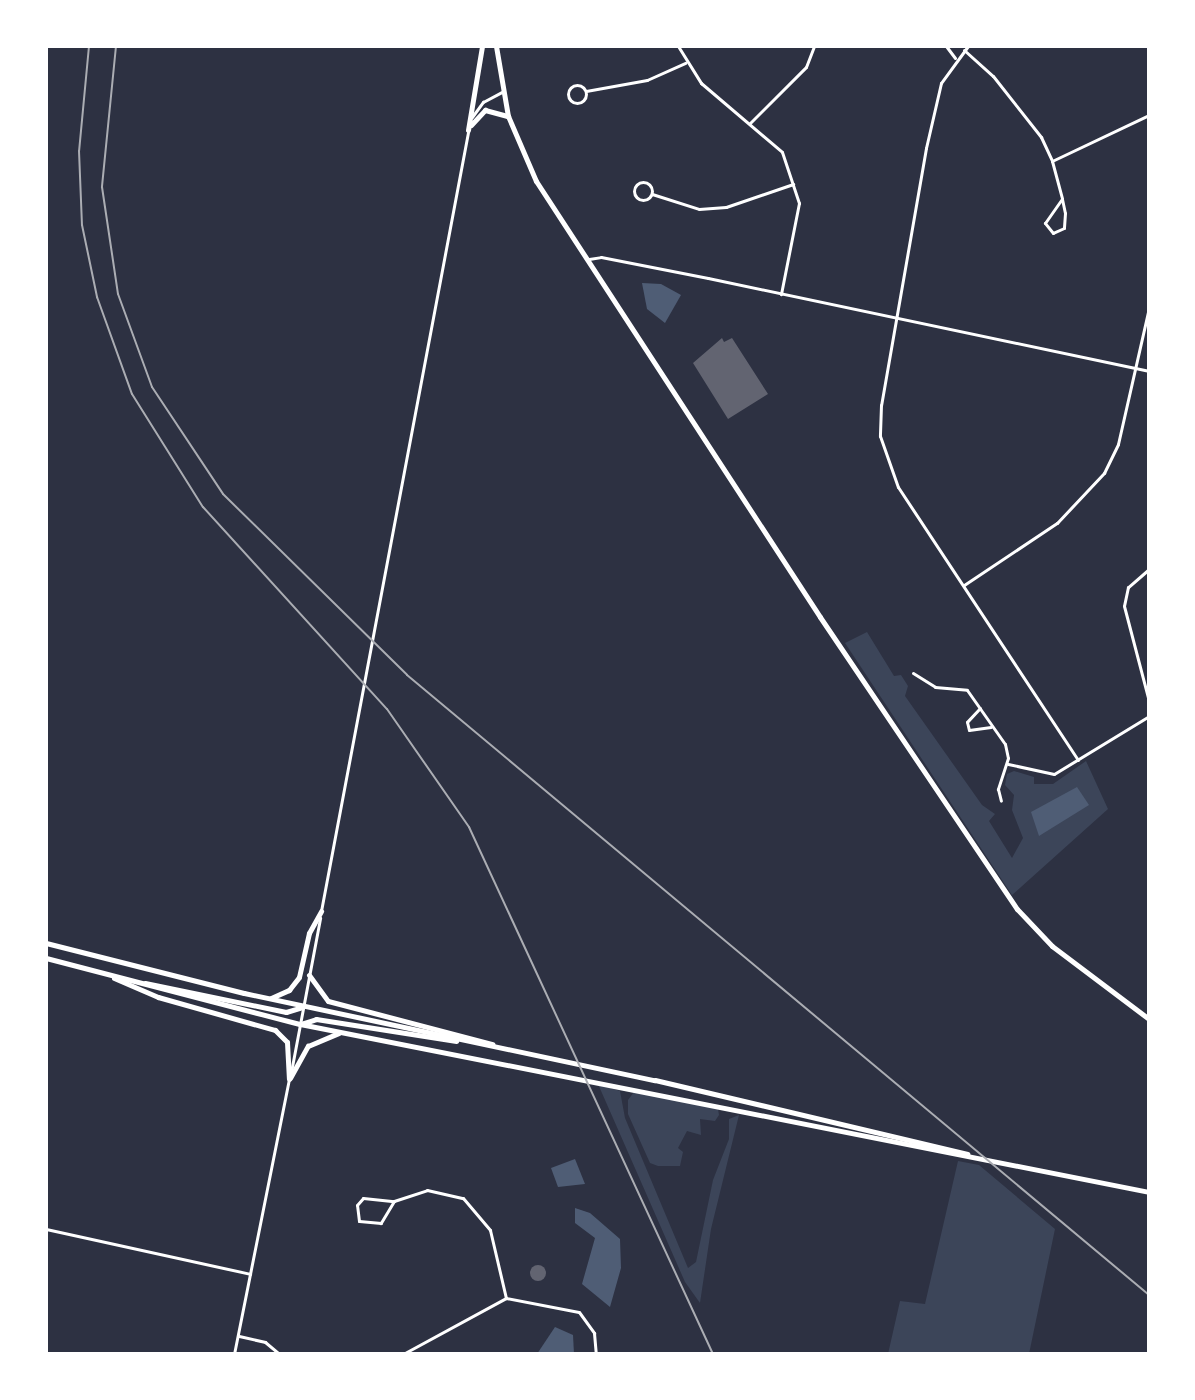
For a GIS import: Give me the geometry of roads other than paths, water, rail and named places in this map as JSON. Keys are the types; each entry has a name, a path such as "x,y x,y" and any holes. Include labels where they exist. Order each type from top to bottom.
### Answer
{"main road":[{"path":"468,130 482,46"},
{"path":"496,46 508,116 536,181 1017,909 1052,946 1149,1019"},
{"path":"468,130 485,110 508,116"},
{"path":"268,998 294,986 321,911"},
{"path":"46,943 268,998 471,1041 972,1156"},
{"path":"46,958 300,1024 1149,1192"},
{"path":"107,973 158,997 275,1030 287,1042 289,1079"},
{"path":"309,975 321,996 340,1005 447,1029 496,1047"},
{"path":"136,983 286,1012 303,1006"},
{"path":"300,1024 316,1019 394,1035 471,1041"},
{"path":"289,1079 313,1041 344,1033"}],"street":[{"path":"678,46 685,63 782,152 799,203 781,294"},
{"path":"750,123 806,67 814,46"},
{"path":"946,46 955,58"},
{"path":"968,46 955,58 941,83 926,148 881,405 885,461 1078,760"},
{"path":"964,50 1015,101 1052,161 1062,199 1064,228 1053,233 1045,223 1062,199"},
{"path":"586,91 579,102 568,95 573,85 586,91 647,80 685,63"},
{"path":"246,1354 234,1353 237,1336 300,1024 468,130 478,107 502,92"},
{"path":"1052,161 1149,115"},
{"path":"652,194 649,183 636,185 639,199 652,194 699,209 726,207 793,184"},
{"path":"587,259 601,257 1149,371"},
{"path":"964,585 1084,500 1118,444 1149,308"},
{"path":"1149,569 1128,587 1124,606 1149,701"},
{"path":"913,673 935,687 967,690 993,726 1005,744 1008,764 998,789 1001,801"},
{"path":"980,708 967,722 969,730 976,733 993,726"},
{"path":"1008,764 1048,775 1149,716"},
{"path":"394,1201 381,1223 359,1221 357,1205 363,1198 394,1201 427,1190 463,1198 490,1230 506,1298"},
{"path":"46,1229 250,1274"},
{"path":"403,1354 506,1298 579,1312 594,1333 596,1354"},
{"path":"237,1336 265,1342 278,1353"},
{"path":"272,1354 285,1354"}],"railway":[{"path":"89,46 79,151 82,225 97,297 132,394 203,507 387,709 469,827 713,1354"},
{"path":"116,46 102,187 118,294 152,387 223,494 407,675 1149,1295"}]}
